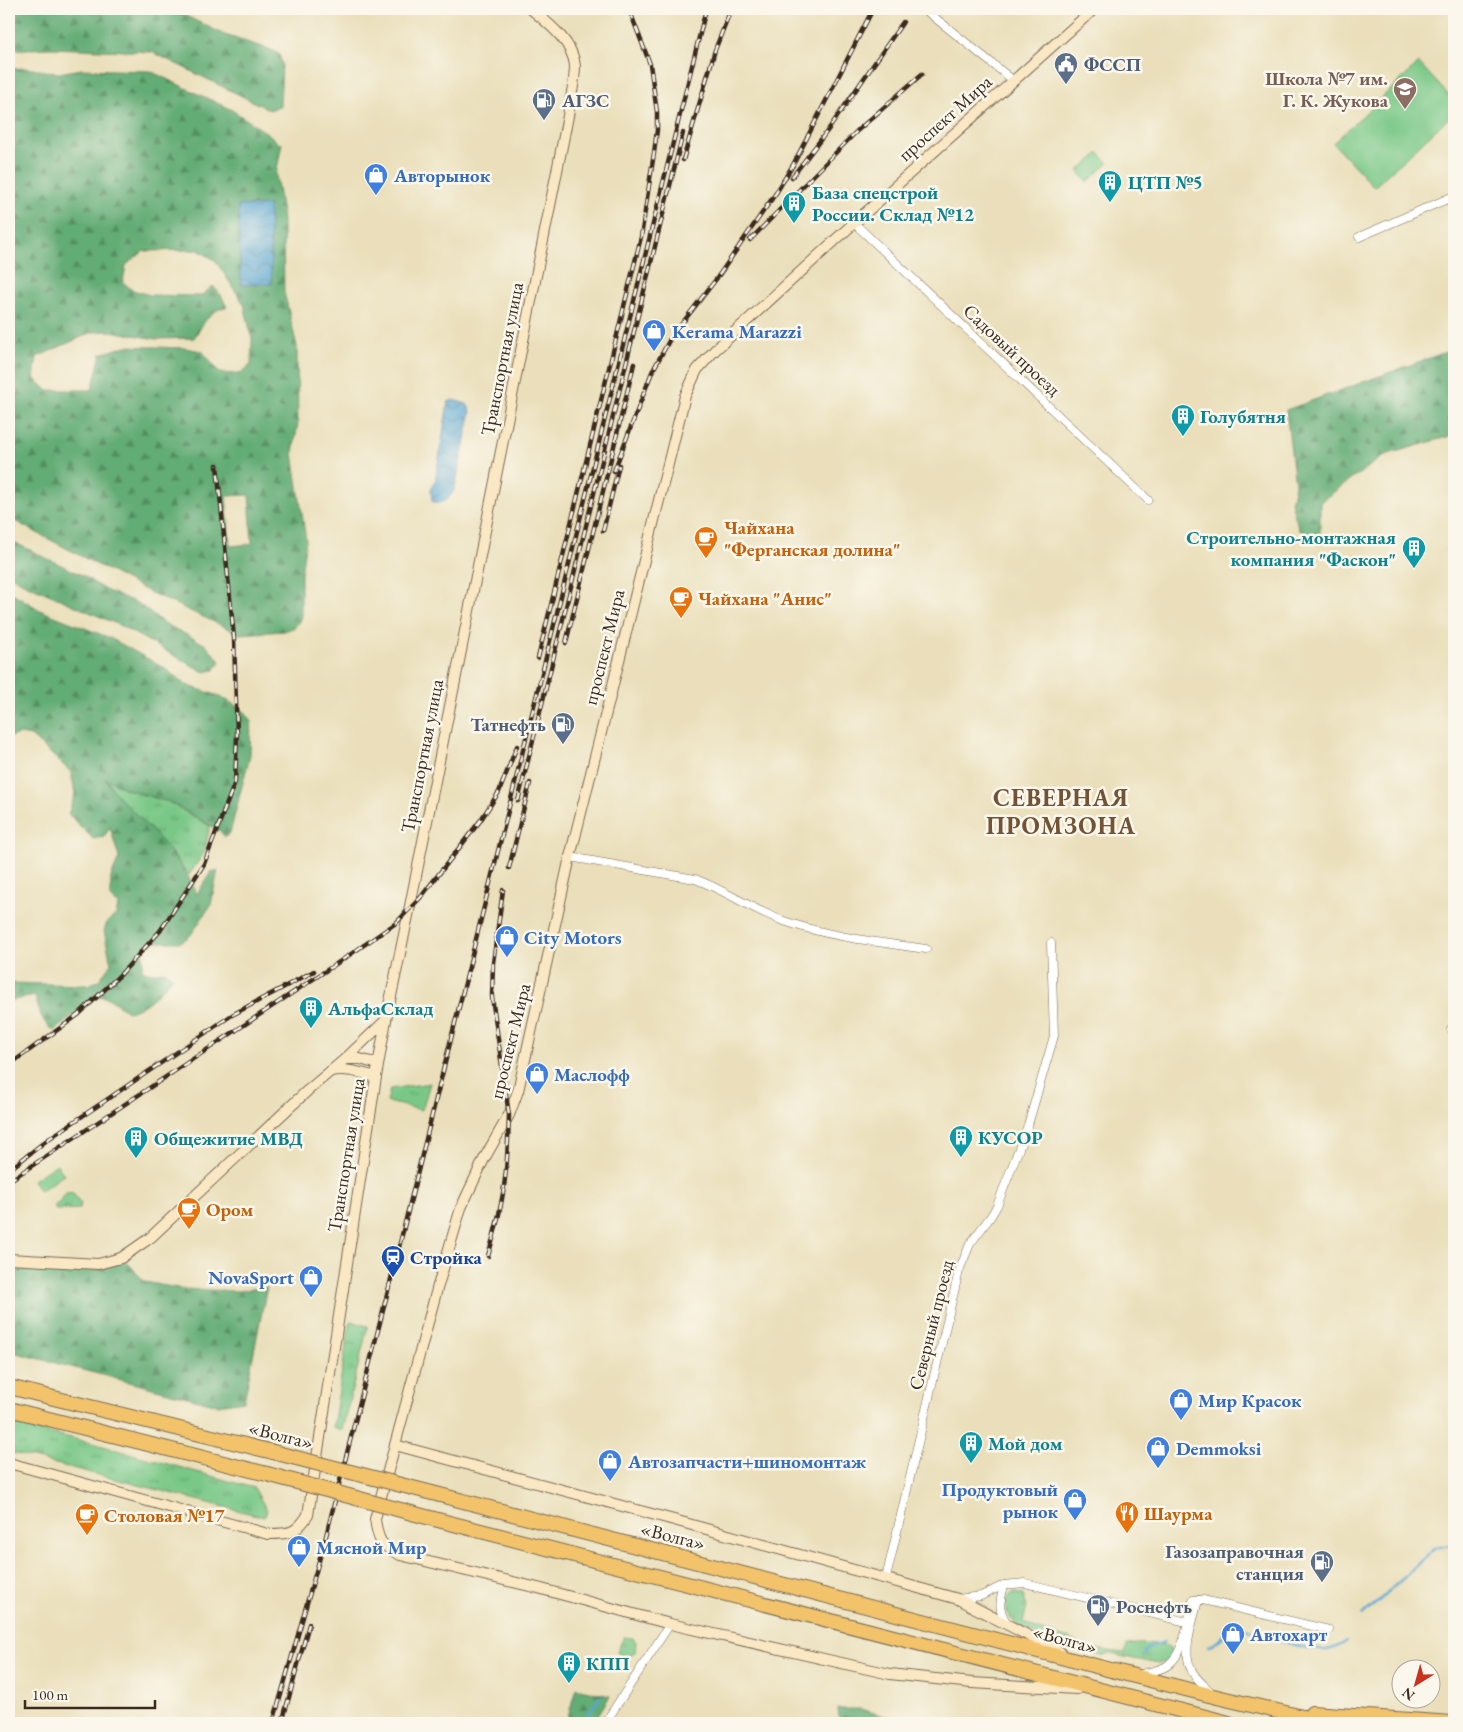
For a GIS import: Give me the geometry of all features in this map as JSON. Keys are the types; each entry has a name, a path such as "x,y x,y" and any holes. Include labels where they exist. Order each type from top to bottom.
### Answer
{"highway":[{"name":"«Волга»","path":"9,1387 273,1452 1216,1697 1328,1723"},
{"path":"9,1409 268,1474 1229,1723"},
{"path":"1274,1711 1451,1723"}],"street":[{"name":"Транспортная улица","path":"9,1463 268,1534 288,1534 300,1527 308,1515 386,1020 568,116 575,65 568,46 558,33 531,9"},
{"path":"924,9 1014,80"},
{"name":"проспект Мира","path":"1094,9 854,223 714,352 698,370 685,396 570,857 518,1090 509,1115 484,1159 461,1208 375,1519 379,1540 389,1550 400,1555 538,1588 670,1624 890,1674 972,1683 1103,1690"},
{"path":"1359,237 1454,196"},
{"name":"Садовый проезд","path":"854,223 1148,500"},
{"path":"570,857 695,879 709,884 780,920 840,937 926,949"},
{"name":"Северный проезд","path":"886,1578 959,1271 970,1244 997,1206 1028,1125 1054,1036 1051,943"},
{"path":"9,1259 98,1264 121,1258 150,1238 386,1020"},
{"path":"345,1059 360,1059 378,1064"},
{"path":"331,1071 340,1069 376,1077"},
{"path":"394,1445 958,1599 1080,1662"},
{"path":"958,1599 982,1596 1004,1585 1025,1583 1187,1622"},
{"path":"1004,1585 999,1603 1000,1610 1004,1619 1011,1627"},
{"path":"1134,1676 1167,1666 1181,1646 1187,1622 1196,1600"},
{"path":"1196,1600 1329,1630"},
{"path":"1196,1600 1187,1647 1187,1657 1196,1677 1216,1697"},
{"path":"605,1723 670,1624"}],"green space":[{"path":"9,9 172,9 225,35 279,54 282,65 280,106 270,110 152,52 50,48 9,50"},
{"path":"1419,63 1454,101 1454,113 1374,187 1333,143"},
{"path":"25,68 59,73 81,69 150,71 232,110 270,135 279,144 282,143 276,175 283,220 284,292 297,346 298,423 293,453 306,540 301,574 301,618 295,627 285,631 240,634 149,592 9,518 9,69","holes":["198,250 215,260 244,304 252,339 251,365 239,374 220,373 202,351 185,348 126,346 101,354 92,390 47,390 34,378 37,357 93,332 110,331 156,339 194,338 211,314 227,307 221,295 213,286 201,296 150,295 132,290 123,282 126,265 144,251","249,495 252,544 230,546 226,496"]},
{"path":"1099,153 1109,163 1087,182 1078,171"},
{"path":"1454,349 1454,435 1385,455 1320,502 1320,545 1299,530 1291,502 1295,485 1286,410"},
{"path":"9,540 84,576 105,590 137,603 164,623 206,645 220,661 215,670 204,672 121,626 9,575"},
{"path":"9,591 42,611 110,638 163,667 186,685 222,697 245,712 251,721 250,755 230,833 225,837 220,831 169,802 126,789 105,778 117,795 171,852 197,894 211,872 218,870 211,905 190,936 181,942 154,942 144,948 142,970 152,973 164,971 173,977 148,1002 129,1012 108,998 97,996 54,1031 43,1020 35,996 9,1001 9,983 88,985 98,981 111,964 104,931 107,922 116,915 118,905 110,898 111,877 119,858 110,827 104,837 93,839 68,814 75,794 71,772 31,736 20,734 9,737"},
{"path":"105,777 126,789 169,802 210,826 204,853 189,875 160,839 117,796"},
{"path":"430,1083 422,1110 387,1102 390,1089"},
{"path":"57,1164 64,1175 40,1191 33,1180"},
{"path":"67,1192 73,1193 81,1204 79,1209 56,1210 54,1207"},
{"path":"126,1261 145,1282 183,1289 239,1291 267,1287 244,1401 218,1405 9,1351 9,1270 94,1270"},
{"path":"350,1321 368,1326 342,1430 333,1427"},
{"path":"9,1423 96,1444 254,1488 267,1510 264,1517 9,1452"},
{"path":"1013,1592 1023,1595 1027,1607 1023,1622 1038,1630 1070,1639 1087,1648 1125,1653 1127,1645 1161,1644 1170,1649 1172,1655 1168,1661 1159,1664 1110,1654 1100,1656 1035,1635 1019,1626 1008,1616 1006,1605"},
{"path":"624,1637 633,1638 636,1642 635,1652 629,1658 621,1657 617,1651"},
{"path":"576,1688 610,1696 593,1723 564,1723 567,1720"},
{"path":"838,1709 860,1709 912,1723 840,1723"}],"water":[{"path":"269,205 272,284 241,285 238,206"},
{"path":"453,400 467,404 471,411 455,487 446,500 436,502 432,501 431,490 435,482 448,402"}],"waterway":[{"path":"1362,1616 1436,1548 1454,1544"},
{"path":"1209,1646 1237,1627 1249,1629 1277,1641 1318,1650 1329,1650 1347,1641"},
{"path":"1144,1653 1150,1647 1164,1642"},
{"path":"582,1723 600,1697"}],"railway":[{"path":"538,658 641,237 654,153 657,112 650,64 629,9"},
{"path":"273,1723 326,1536 393,1271 706,9"},
{"path":"683,160 715,50 731,9"},
{"path":"614,471 652,372 670,339 717,278 776,193 793,165 873,9"},
{"path":"792,177 828,130 903,22"},
{"path":"750,240 858,130 922,74"},
{"path":"518,801 683,133"},
{"path":"566,643 634,364"},
{"path":"9,1065 78,1015 121,974 160,931 204,864 235,782 237,736 234,638 217,465"},
{"path":"603,531 619,465"},
{"path":"9,1181 396,923 421,897 480,821 499,792 517,746"},
{"path":"509,868 530,783"},
{"path":"488,1256 503,1193 509,1115 492,997 493,963 503,890"},
{"path":"9,1170 47,1140 232,1015 314,971"},
{"path":"282,1723 309,1624"}],"place":[{"name":"ФССП","path":"1066,85"},
{"name":"Школа №7 им. Г. К. Жукова","path":"1405,110"},
{"name":"АГЗС","path":"544,121"},
{"name":"Авторынок","path":"376,196"},
{"name":"ЦТП №5","path":"1110,203"},
{"name":"База спецстрой России. Склад №12","path":"794,224"},
{"name":"Kerama Marazzi","path":"654,352"},
{"name":"Голубятня","path":"1183,437"},
{"name":"Чайхана \"Ферганская долина\"","path":"706,559"},
{"name":"Строительно-монтажная компания \"Фаскон\"","path":"1414,569"},
{"name":"Чайхана \"Анис\"","path":"681,619"},
{"name":"Татнефть","path":"563,745"},
{"name":"City Motors","path":"507,958"},
{"name":"АльфаСклад","path":"311,1029"},
{"name":"Маслофф","path":"537,1095"},
{"name":"КУСОР","path":"961,1158"},
{"name":"Общежитие МВД","path":"136,1159"},
{"name":"Ором","path":"189,1230"},
{"name":"Стройка","path":"393,1278"},
{"name":"NovaSport","path":"311,1298"},
{"name":"Мир Красок","path":"1181,1421"},
{"name":"Мой дом","path":"971,1464"},
{"name":"Demmoksi","path":"1158,1469"},
{"name":"Автозапчасти+шиномонтаж","path":"610,1482"},
{"name":"Продуктовый рынок","path":"1075,1521"},
{"name":"Шаурма","path":"1127,1534"},
{"name":"Столовая №17","path":"87,1536"},
{"name":"Мясной Мир","path":"299,1568"},
{"name":"Газозаправочная станция","path":"1322,1583"},
{"name":"Роснефть","path":"1098,1627"},
{"name":"Автохарт","path":"1233,1655"},
{"name":"КПП","path":"569,1684"}],"district":[{"name":"СЕВЕРНАЯ ПРОМЗОНА","path":"1061,811"}]}
